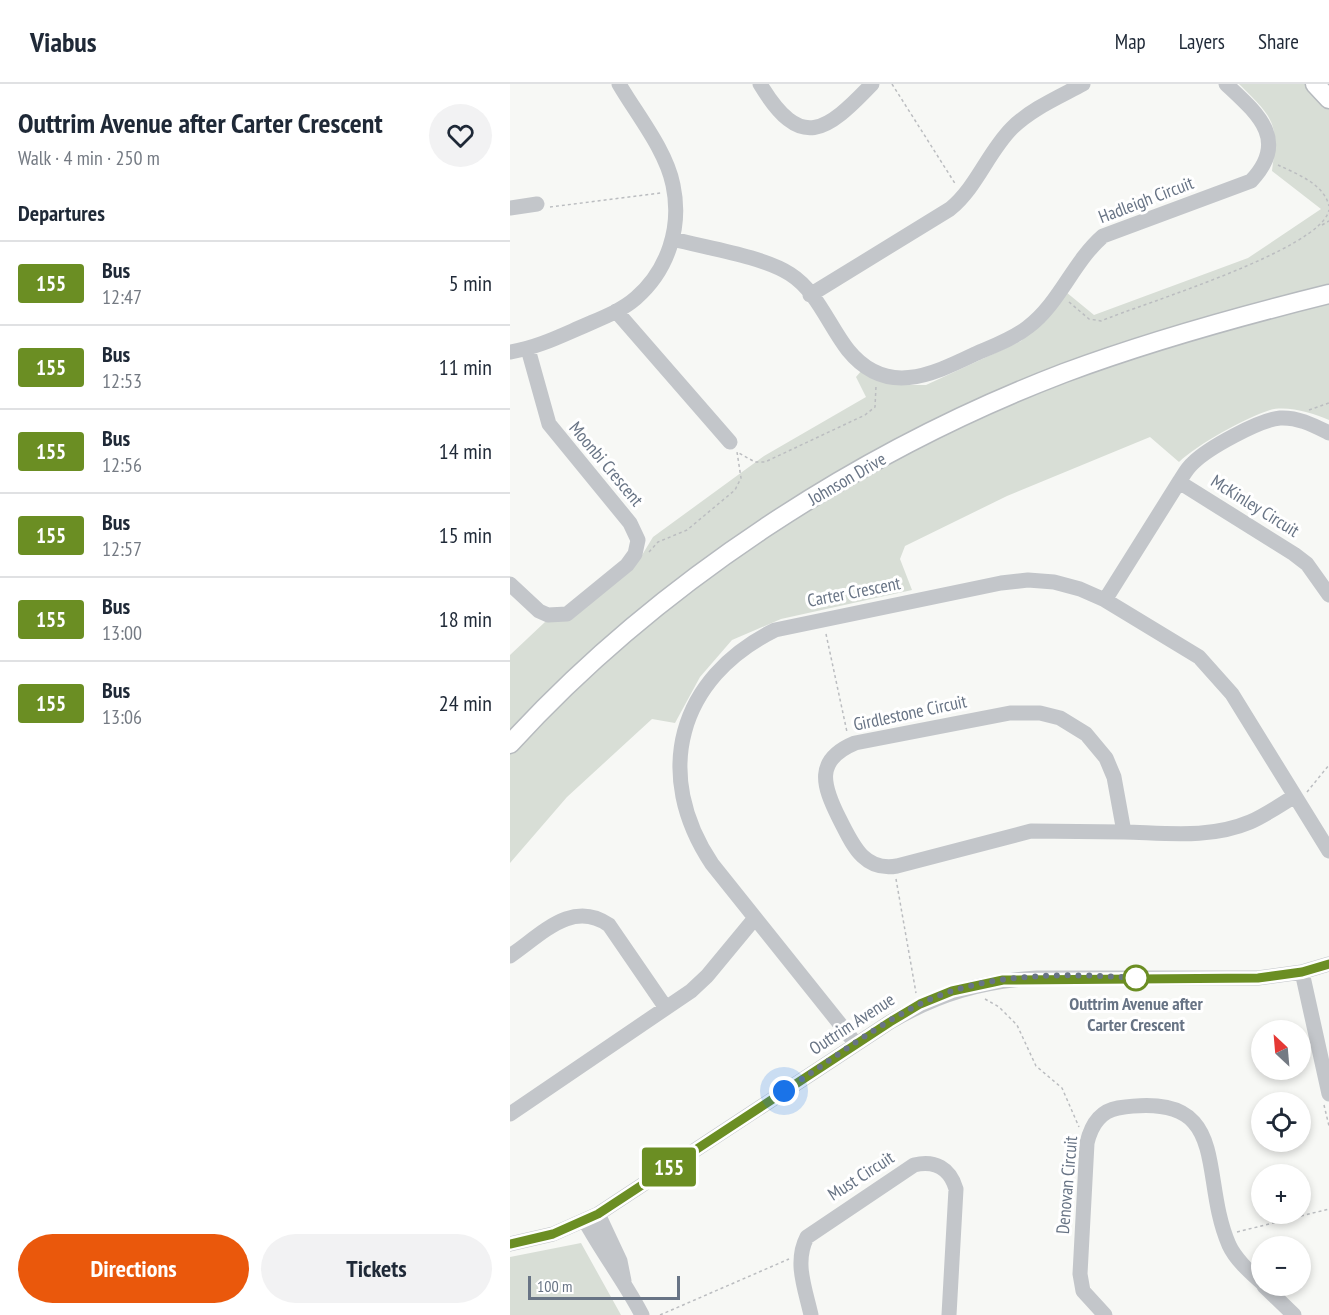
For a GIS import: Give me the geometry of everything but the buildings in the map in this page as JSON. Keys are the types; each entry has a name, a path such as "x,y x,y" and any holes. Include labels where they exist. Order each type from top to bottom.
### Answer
{"main road":[{"path":"1316,84 1329,99"},
{"name":"Johnson Drive","path":"510,744 582,672 689,583 788,513 879,460 975,411 1064,374 1182,334 1329,294"},
{"name":"Johnson Drive","path":"1245,317 1329,306"}],"street":[{"path":"760,84 776,111 786,120 813,127 832,122 872,84"},
{"path":"810,294 950,209 964,195 1010,129 1023,118 1083,84"},
{"path":"1226,84 1264,123 1269,144 1266,160"},
{"path":"510,352 528,349 616,311 636,298 652,281 664,261 673,239 676,206 674,191 660,154 622,85"},
{"name":"Hadleigh Circuit","path":"673,239 775,266 791,275 810,294 844,345 862,364 887,376 913,379 931,375 1013,337 1032,324 1088,248 1103,236 1251,181 1266,160"},
{"path":"510,208 537,204"},
{"path":"616,311 730,442"},
{"name":"Moonbi Crescent","path":"510,584 539,611 548,615 567,614 627,565 635,554 638,540 630,522 549,424 528,349"},
{"name":"McKinley Circuit","path":"1105,600 1192,463 1259,424 1277,418 1298,419 1329,433"},
{"name":"McKinley Circuit","path":"1179,482 1294,554 1307,564 1329,595"},
{"name":"Carter Crescent","path":"855,1044 712,864 697,842 687,817 681,791 679,764 683,737 691,712 704,688 730,658 751,642 775,630 822,618 1028,580 1072,587 1105,600 1179,642 1209,665 1232,694 1329,851"},
{"name":"Girdlestone Circuit","path":"1124,832 1114,777 1106,758 1086,734 1060,718 1030,712 1010,713 850,746 833,756 827,767 826,792 861,857 878,866 894,867 1031,831 1199,834 1224,830 1259,818 1297,799"},
{"path":"510,956 567,917 586,914 599,918 609,925 666,1008"},
{"path":"510,1114 666,1008 707,976 755,918"},
{"name":"Outtrim Avenue","path":"510,1244 553,1234 592,1218 855,1044 920,1004 952,991 986,982 1037,978 1258,978 1302,972 1329,964"},
{"path":"1302,972 1327,1099"},
{"name":"Denovan Circuit","path":"1105,1315 1083,1291 1080,1274 1089,1135 1097,1120 1113,1109 1173,1108 1184,1112 1194,1120 1203,1137 1225,1234 1234,1254 1251,1272"},
{"name":"Must Circuit","path":"800,1258 807,1237 816,1228 914,1165 934,1164 947,1171 956,1189 950,1315"},
{"path":"592,1218 620,1261 625,1282 642,1315"},
{"path":"800,1258 811,1315"},
{"name":"Denovan Circuit","path":"1275,1296 1294,1315"}],"path":[{"path":"892,84 964,195"},
{"path":"1266,160 1305,178 1329,198"},
{"path":"537,204 554,208 674,191"},
{"path":"1321,225 1329,208 1325,195"},
{"path":"1057,292 1089,319 1101,321 1242,269 1284,248 1329,221"},
{"path":"648,554 658,542 687,530 735,490 741,478 737,452 755,462 765,462 865,415 876,407 873,381"},
{"path":"1298,419 1303,412 1329,403"},
{"path":"822,618 850,746"},
{"path":"1297,799 1329,765"},
{"path":"894,867 916,996"},
{"path":"984,998 999,1007 1017,1025 1036,1065 1062,1088 1081,1132 1089,1135"},
{"path":"1327,1099 1329,1126"},
{"path":"1225,1234 1329,1209"},
{"path":"660,1315 784,1260 800,1258"}],"shaded area":[{"path":"1239,84 1329,84 1329,420 1292,409 1270,410 1222,432 1179,462 1150,437 1007,496 905,546 900,559 912,590 781,619 732,640 700,677 675,723 652,719 567,797 510,863 510,655 545,622 639,560 653,537 764,456 866,397 856,377 862,370 878,380 901,385 926,385 1021,341 1066,292 1094,315 1248,258 1321,209 1272,171 1275,141 1271,122 1266,113"},
{"path":"581,1243 621,1315 510,1315 510,1257"}],"bus line":[{"name":"155","path":"510,1244 553,1234 598,1214 890,1022 920,1004 952,991 986,982 1037,978 1273,977 1329,964"}],"place":[{"name":"Outtrim Avenue after Carter Crescent","path":"1136,978"}],"route":[{"path":"784,1091 920,1004 952,991 1003,980 1136,978"}]}
